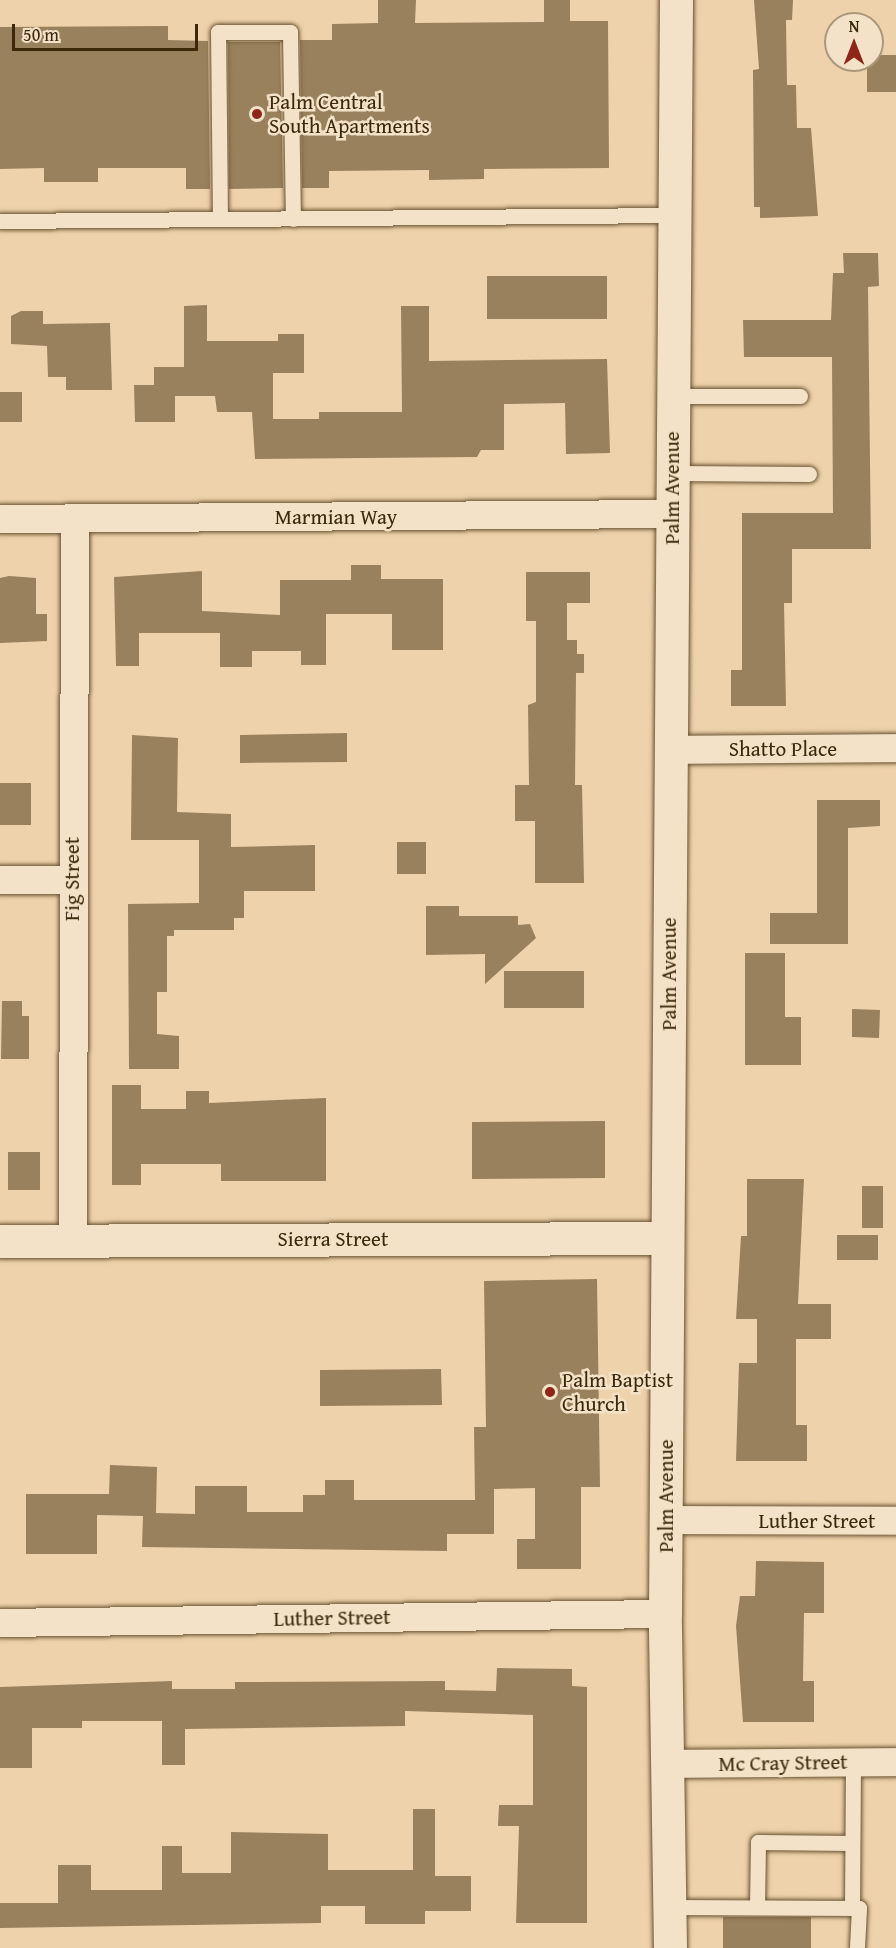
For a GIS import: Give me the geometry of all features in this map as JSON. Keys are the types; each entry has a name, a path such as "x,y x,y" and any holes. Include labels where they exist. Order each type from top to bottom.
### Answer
{"street":[{"name":"Palm Avenue","path":"670,1948 665,1614 676,0"},
{"name":"Marmian Way","path":"0,519 673,514"},
{"name":"Fig Street","path":"72,1239 75,519"},
{"name":"Shatto Place","path":"671,750 896,748"},
{"path":"0,880 72,880"},
{"name":"Sierra Street","path":"0,1241 667,1238"},
{"name":"Luther Street","path":"666,1520 896,1521"},
{"name":"Luther Street","path":"0,1623 665,1614"},
{"name":"Mc Cray Street","path":"669,1764 896,1762"}],"lane":[{"path":"220,219 218,32 290,32 293,219"},
{"path":"0,221 673,215"},
{"path":"673,396 800,396"},
{"path":"673,473 809,474"},
{"path":"852,1908 853,1762"},
{"path":"757,1907 758,1842 852,1843"},
{"path":"671,1907 859,1908 857,1948"}],"building":[{"path":"378,0 416,0 415,23 544,22 544,0 570,0 570,21 608,21 609,168 484,169 484,179 429,180 429,170 329,171 329,188 302,188 300,40 332,40 332,24 378,23"},
{"path":"754,0 793,0 792,20 786,20 787,85 796,85 797,128 811,128 818,216 760,218 760,207 754,207 753,70 759,69"},
{"path":"168,26 168,40 208,41 210,189 186,189 186,168 98,168 98,182 44,182 44,168 0,169 0,27"},
{"name":"Palm Central South Apartments","path":"228,42 280,42 283,188 229,189"},
{"path":"884,55 896,55 896,92 867,92 867,72 884,72"},
{"path":"843,253 878,253 879,286 868,287 871,549 792,549 792,603 784,603 786,706 731,706 731,670 742,670 742,513 833,513 832,357 744,357 743,320 831,320 833,273 844,273"},
{"path":"487,276 607,276 607,319 487,319"},
{"path":"207,305 207,341 278,341 278,334 304,334 304,373 273,373 273,419 319,419 319,412 402,412 401,306 429,306 429,361 607,359 610,453 566,454 565,403 504,404 504,450 481,450 477,457 255,459 252,412 217,412 215,396 175,396 175,422 135,422 134,385 154,385 154,367 184,367 184,306"},
{"path":"21,311 43,311 43,324 110,323 112,390 66,390 66,377 48,377 47,346 11,344 11,316"},
{"path":"0,392 22,392 22,422 0,422"},
{"path":"351,565 381,565 381,579 443,579 443,650 392,650 392,614 326,614 326,665 301,665 301,651 252,651 252,667 220,667 220,633 139,633 139,666 116,666 114,577 202,571 202,611 280,615 280,580 351,580"},
{"path":"526,572 590,572 590,603 567,603 567,640 577,640 577,654 584,654 584,673 576,673 575,785 582,785 584,883 535,883 535,821 515,821 515,785 529,785 528,705 536,702 536,621 526,621"},
{"path":"9,576 36,578 36,614 47,614 47,641 0,643 0,578"},
{"path":"347,733 347,762 240,763 240,735"},
{"path":"132,735 178,738 177,812 231,814 231,847 315,845 315,891 244,891 244,918 234,918 234,930 174,930 174,936 167,936 167,992 157,992 157,1034 179,1036 179,1069 129,1069 128,904 199,903 199,840 131,840"},
{"path":"0,783 31,783 31,825 0,825"},
{"path":"817,800 880,800 880,826 848,828 848,944 770,944 770,913 817,913"},
{"path":"397,842 426,842 426,874 397,874"},
{"path":"426,906 459,906 459,916 518,916 518,925 530,924 536,938 485,984 485,954 426,955"},
{"path":"745,953 785,953 785,1017 801,1017 801,1065 745,1065"},
{"path":"504,971 584,971 584,1008 504,1008"},
{"path":"2,1001 22,1001 22,1016 29,1016 29,1059 1,1059"},
{"path":"852,1009 880,1010 879,1038 852,1037"},
{"path":"112,1085 141,1085 141,1109 186,1109 186,1091 209,1091 209,1103 326,1098 326,1181 221,1181 221,1164 141,1164 141,1185 112,1185"},
{"path":"605,1121 605,1178 472,1179 472,1122"},
{"path":"8,1152 40,1152 40,1190 8,1190"},
{"path":"747,1179 804,1179 798,1304 831,1304 831,1339 796,1339 796,1425 807,1425 807,1461 736,1461 739,1363 757,1363 757,1319 736,1319 741,1236 747,1236"},
{"path":"862,1186 883,1186 883,1228 862,1228"},
{"path":"837,1235 878,1235 878,1260 837,1260"},
{"path":"597,1279 600,1487 581,1487 581,1569 517,1569 517,1539 535,1539 535,1488 494,1489 494,1534 447,1534 447,1551 142,1547 143,1516 97,1515 97,1554 26,1554 26,1494 109,1494 110,1465 157,1467 156,1513 195,1514 195,1486 247,1486 247,1512 303,1512 303,1495 325,1495 325,1480 354,1480 354,1500 475,1500 474,1427 486,1427 484,1281"},
{"path":"441,1369 442,1405 320,1406 320,1370"},
{"path":"756,1561 824,1562 824,1613 804,1613 803,1681 814,1681 814,1722 743,1722 736,1626 740,1596 755,1596"},
{"path":"497,1668 572,1669 572,1686 587,1687 587,1923 516,1923 519,1826 498,1826 499,1805 533,1805 533,1715 405,1711 405,1726 185,1729 185,1765 162,1765 162,1721 82,1721 82,1728 32,1728 32,1768 0,1768 0,1687 172,1681 172,1689 235,1689 235,1682 445,1681 445,1690 496,1691"},
{"path":"413,1809 435,1809 435,1876 471,1876 471,1911 425,1911 425,1924 365,1924 365,1906 321,1906 321,1923 0,1928 0,1903 58,1903 58,1865 91,1865 91,1890 162,1890 162,1846 182,1846 182,1873 231,1873 231,1832 328,1834 328,1870 413,1870"},
{"path":"723,1917 811,1917 811,1948 723,1948"}],"place":[{"name":"Palm Central South Apartments","path":"257,114"},
{"name":"Palm Baptist Church","path":"550,1392"}]}
